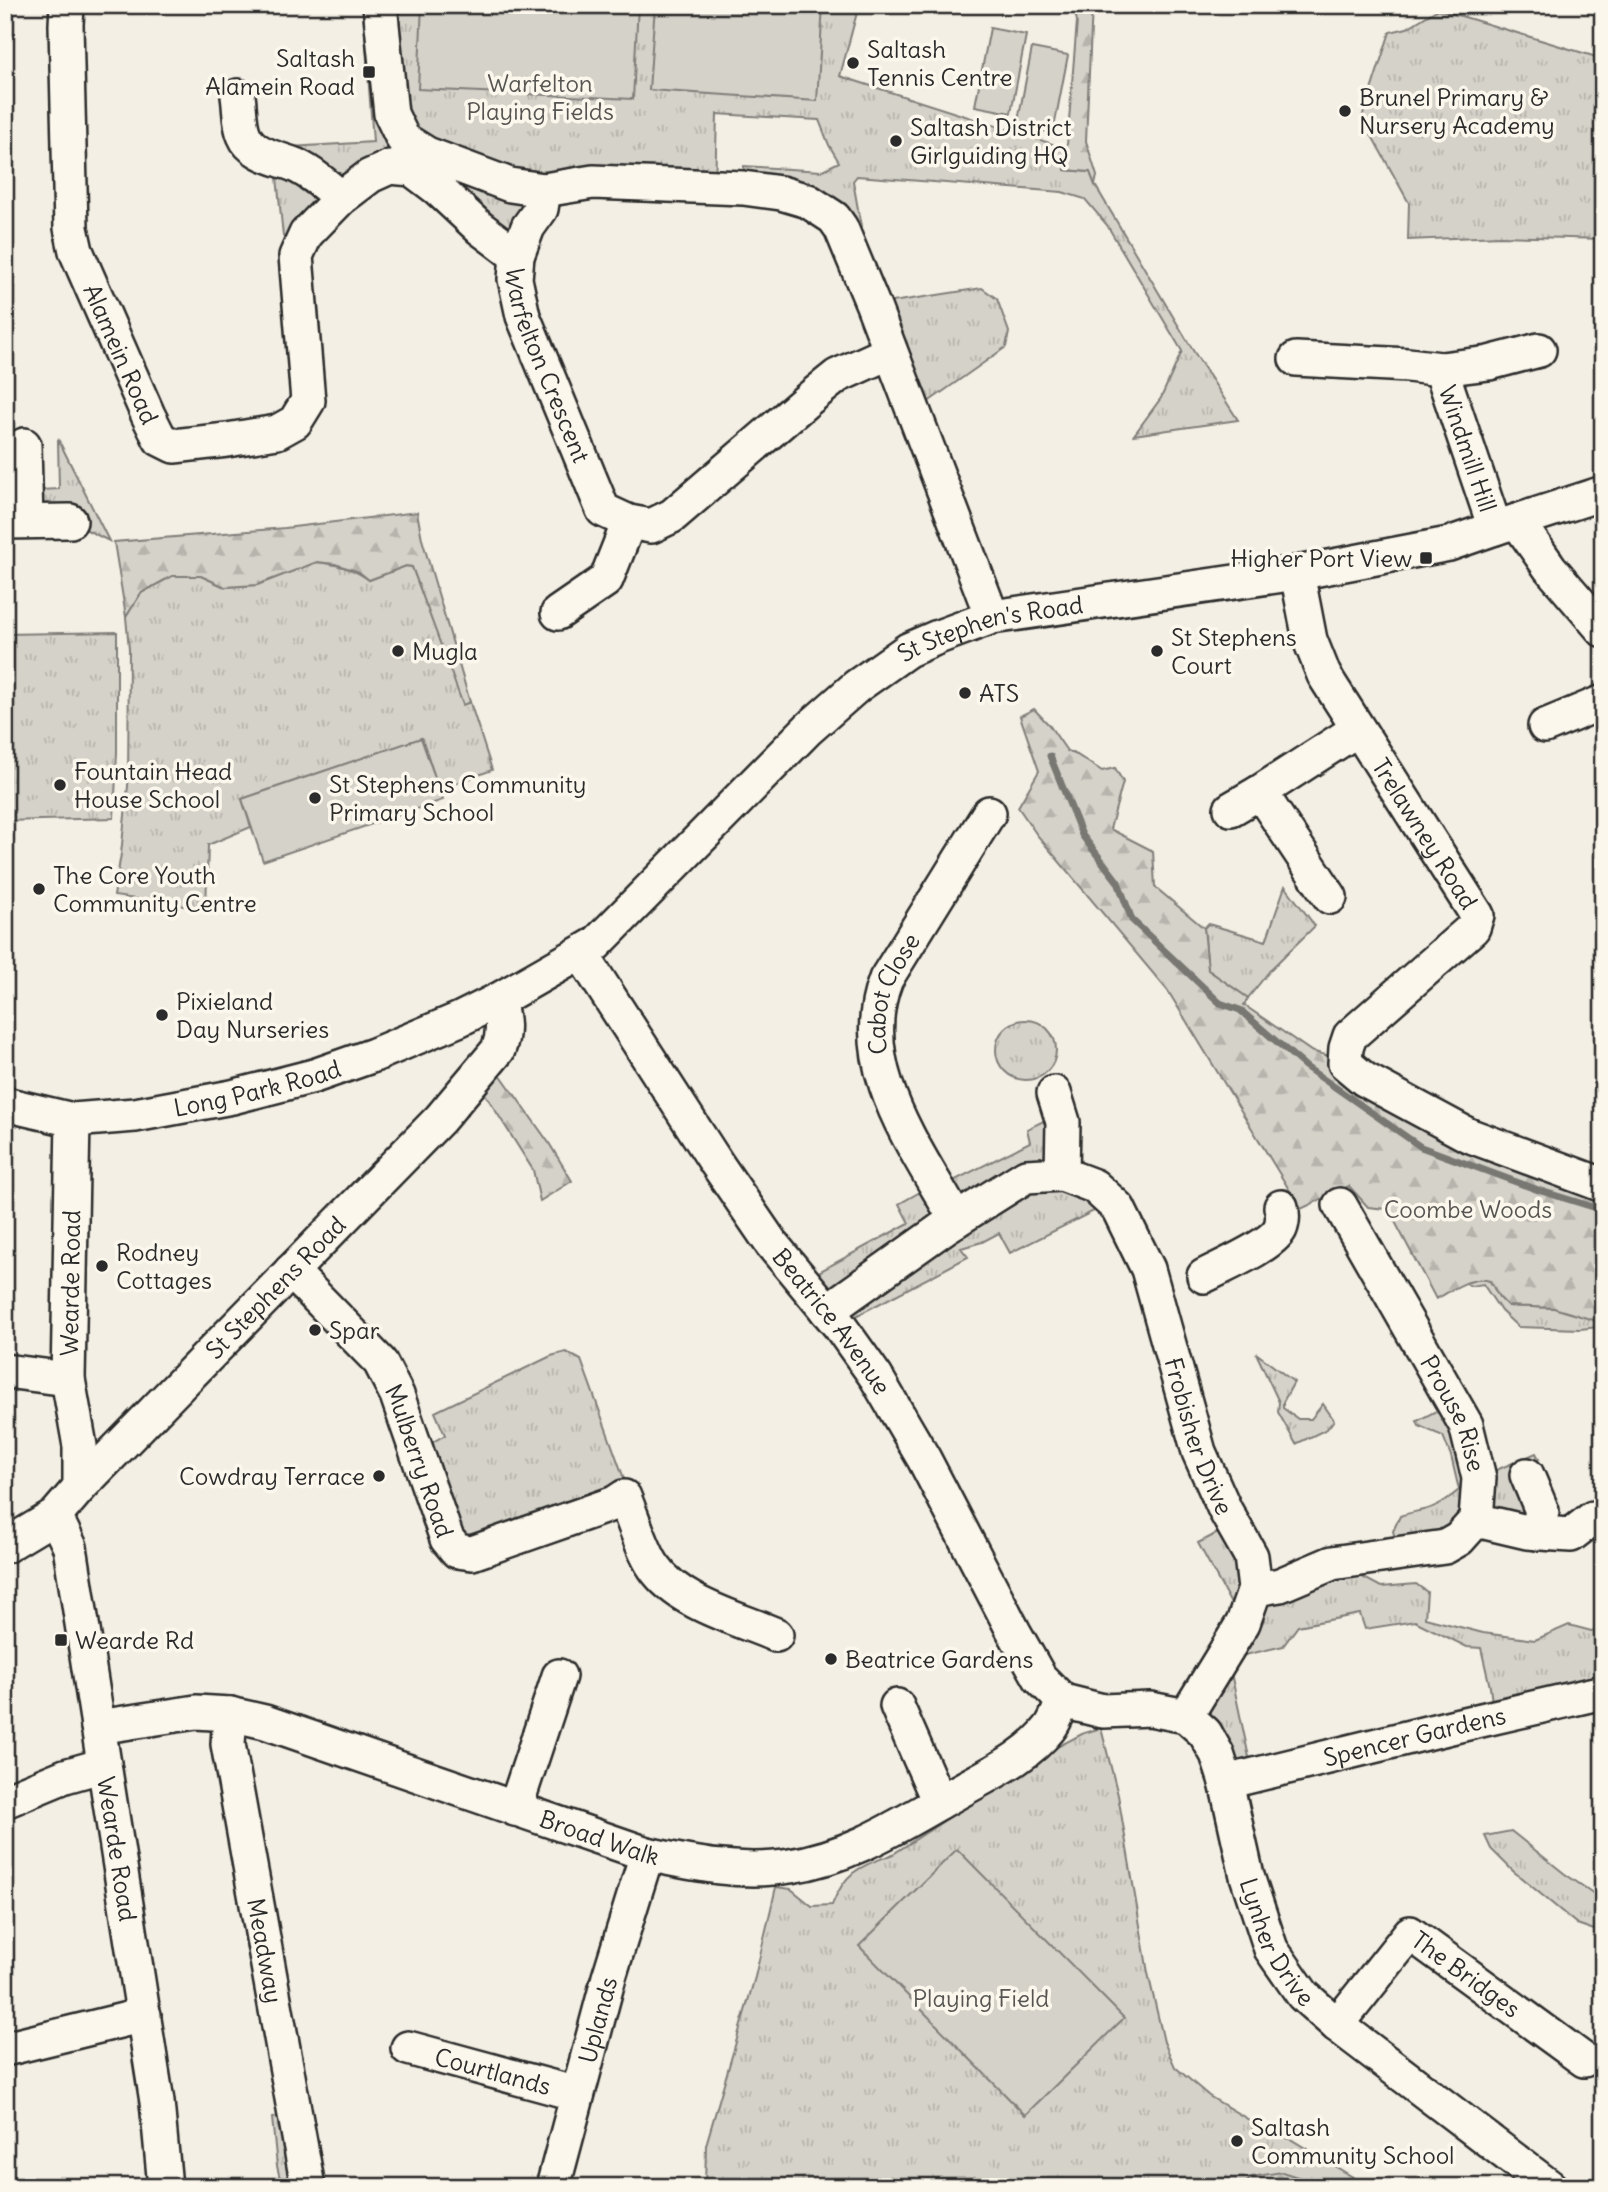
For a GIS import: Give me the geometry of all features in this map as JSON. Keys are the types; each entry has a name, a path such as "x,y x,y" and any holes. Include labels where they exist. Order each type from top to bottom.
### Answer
{"street":[{"name":"Alamein Road","path":"67,5 71,228 76,251 160,439 174,446 227,440 277,432 295,422 308,401 296,256 306,234 341,198 370,176 390,167 412,169 517,256"},
{"path":"380,5 391,114 403,139 426,154 510,185 544,190 593,182 743,188 781,193 808,201 834,218 841,228 873,305 992,617"},
{"path":"239,96 244,159 272,158 296,166 318,179 341,198"},
{"name":"Warfelton Crescent","path":"544,190 541,209 528,226 517,256 515,279 523,316 603,510 629,522"},
{"name":"Windmill Hill","path":"1295,356 1441,369 1489,363 1539,351"},
{"path":"558,613 606,580 629,522 650,526 672,516 837,376 890,352"},
{"name":"Windmill Hill","path":"1441,369 1506,524"},
{"path":"24,445 16,522 71,522"},
{"name":"St Stephen's Road","path":"498,1000 596,944 808,729 857,686 908,650 992,617 1297,573 1449,544 1603,493"},
{"path":"1506,524 1550,568 1603,630"},
{"name":"Trelawney Road","path":"1297,573 1310,640 1325,675 1477,915 1473,928 1350,1035 1345,1063 1364,1079 1468,1135 1603,1185"},
{"path":"1545,726 1603,702"},
{"path":"1231,809 1358,729"},
{"path":"1260,792 1330,897"},
{"name":"Cabot Close","path":"956,1220 897,1114 884,1081 875,1019 878,997 886,979 989,813"},
{"name":"Beatrice Avenue","path":"582,953 717,1164 771,1243 827,1311 876,1377 924,1459 1040,1678 1063,1701"},
{"name":"Long Park Road","path":"5,1104 73,1120 135,1115 245,1095 314,1076 398,1045 498,1000"},
{"name":"St Stephens Road","path":"5,1546 55,1516 80,1487 440,1119 498,1050 503,1038 503,1024 498,1000"},
{"path":"1052,1094 1063,1122 1062,1174"},
{"name":"Wearde Road","path":"73,1120 68,1379 80,1446 80,1487"},
{"name":"Frobisher Drive","path":"827,1311 956,1220 1026,1176 1062,1174 1094,1186 1118,1208 1148,1269 1199,1452 1225,1510 1251,1556 1255,1589 1242,1623 1186,1716"},
{"name":"Prouse Rise","path":"1340,1205 1466,1426 1479,1478 1476,1520"},
{"path":"1204,1276 1272,1239 1282,1227 1281,1207"},
{"name":"Mulberry Road","path":"291,1271 380,1362 397,1395 447,1539 457,1551 472,1553 615,1503 624,1487 653,1566 671,1587 698,1603 776,1635"},
{"path":"5,1371 68,1379"},
{"path":"1527,1475 1542,1511 1537,1533"},
{"name":"Wearde Road","path":"55,1516 71,1547 157,2102 165,2187"},
{"path":"1255,1589 1280,1584 1332,1563 1445,1547 1459,1539 1476,1520 1537,1533 1572,1535 1593,1518"},
{"path":"515,1809 559,1676"},
{"name":"Spencer Gardens","path":"1226,1782 1603,1692"},
{"path":"1063,1701 1103,1711 1150,1709 1186,1716"},
{"name":"Broad Walk","path":"98,1727 196,1712 230,1714 265,1722 647,1854 692,1864 739,1868 788,1867 855,1849 887,1834 1027,1749 1050,1728 1063,1701"},
{"path":"897,1706 939,1802"},
{"name":"Meadway","path":"230,1714 228,1744 307,2187"},
{"name":"Lynher Drive","path":"1186,1716 1205,1733 1217,1754 1247,1876 1271,1950 1303,1996 1337,2025 1550,2187"},
{"path":"5,1801 65,1776 104,1765"},
{"name":"Uplands","path":"553,2187 609,1977 647,1854"},
{"name":"The Bridges","path":"1337,2025 1410,1933 1584,2060"},
{"path":"5,2049 144,2015"},
{"name":"Courtlands","path":"408,2048 577,2094"}],"green space":[{"name":"Warfelton Playing Fields","path":"363,5 859,5 840,76 1065,148 1065,170 1090,172 1095,185 1194,352 1238,420 1134,435 1161,398 1182,351 1107,225 1085,199 1062,192 857,176 853,181 861,226 845,238 743,188 744,166 821,171 839,162 819,120 717,114 715,188 544,190 517,256 390,167 296,256 283,236 274,148 373,142"},
{"path":"422,5 638,5 633,99 418,89"},
{"path":"655,5 823,5 817,101 649,90"},
{"path":"1073,5 1092,5 1086,141 1097,176 1095,185 1090,172 1065,170 1077,21"},
{"path":"1438,9 1603,59 1603,239 1500,236 1408,240 1409,203 1362,118 1390,32 1407,28"},
{"path":"990,28 1026,35 1011,113 975,106"},
{"path":"1032,48 1068,55 1053,133 1017,126"},
{"path":"982,288 997,299 1009,332 1006,347 914,412 873,305"},
{"path":"58,439 109,541 41,510 41,490 59,489"},
{"path":"417,512 422,539 470,702 463,705 412,567 406,566 369,580 359,572 335,564 317,562 257,585 225,587 201,576 172,576 141,593 126,617 114,542 285,528"},
{"path":"316,562 344,567 369,580 406,566 412,567 464,704 470,702 492,770 439,790 422,738 242,799 251,827 208,845 206,909 114,896 128,786 129,649 126,617 141,593 172,576 201,576 225,587 257,585"},
{"path":"117,632 114,818 5,821 5,634"},
{"name":"Coombe Woods","path":"1034,709 1067,751 1102,771 1115,768 1123,782 1110,829 1153,851 1155,887 1204,928 1208,970 1248,998 1244,1005 1311,1051 1329,1056 1603,1185 1603,1323 1554,1308 1508,1306 1490,1281 1476,1280 1462,1284 1436,1299 1392,1216 1386,1209 1368,1207 1349,1186 1301,1209 1168,991 1037,835 1018,807 1039,771 1020,716"},
{"path":"421,738 443,800 263,861 242,799"},
{"path":"1285,886 1315,926 1272,968 1248,998 1208,970 1204,928 1208,924 1266,941"},
{"path":"1020,1020 1032,1020 1048,1028 1054,1038 1054,1062 1048,1072 1032,1080 1020,1080 1004,1072 996,1056 996,1044 1004,1028"},
{"path":"490,1060 549,1143 572,1181 540,1201 533,1170 475,1078"},
{"path":"1060,1113 1062,1173 1112,1202 1010,1253 999,1233 982,1242 961,1248 968,1257 839,1325 802,1281 909,1223 899,1204 936,1183 940,1190 1030,1142 1027,1129"},
{"path":"1481,1278 1490,1281 1508,1306 1554,1308 1601,1321 1603,1331 1598,1327 1518,1327 1501,1311 1483,1284 1471,1286 1466,1283"},
{"path":"566,1352 581,1360 627,1487 457,1551 431,1443 445,1435 435,1412 551,1356"},
{"path":"1256,1353 1294,1382 1283,1402 1283,1408 1298,1419 1311,1419 1323,1404 1334,1420 1327,1429 1296,1444 1278,1412 1279,1402"},
{"path":"1434,1412 1462,1416 1476,1520 1399,1552 1393,1531 1400,1516 1432,1507 1459,1490 1443,1436 1419,1426 1417,1421"},
{"path":"1536,1453 1539,1459 1514,1471 1530,1511 1517,1523 1489,1504 1494,1471"},
{"path":"1234,1525 1255,1589 1355,1573 1381,1587 1416,1584 1427,1592 1425,1618 1483,1633 1535,1640 1569,1625 1603,1634 1603,1692 1494,1717 1481,1648 1467,1647 1415,1621 1365,1629 1360,1614 1298,1626 1283,1646 1228,1659 1253,1776 1226,1782 1186,1716 1242,1624 1198,1543"},
{"name":"Playing Field","path":"1101,1728 1118,1795 1148,1973 1164,2042 1175,2067 1209,2096 1261,2127 1292,2140 1369,2187 1317,2187 1310,2181 1252,2177 1242,2187 705,2187 706,2145 755,1977 776,1887 791,1889 812,1906 832,1905 843,1884 855,1871 893,1854 1055,1748 1084,1733"},
{"path":"1511,1831 1603,1900 1603,1933 1577,1924 1513,1871 1491,1849 1485,1836"},
{"path":"957,1849 1124,2018 1025,2115 859,1946"},
{"path":"295,2114 308,2187 282,2187 272,2118"},
{"path":"1282,2172 1310,2181 1317,2187 1242,2187 1252,2177"}],"waterway":[{"path":"1050,756 1082,835 1118,882 1132,920 1220,1003 1240,1010 1306,1067 1421,1147 1541,1191 1603,1210"}],"place":[{"name":"Saltash Tennis Centre","path":"853,63"},
{"name":"Saltash Alamein Road","path":"369,72"},
{"name":"Brunel Primary & Nursery Academy","path":"1345,111"},
{"name":"Saltash District Girlguiding HQ","path":"896,141"},
{"name":"Higher Port View","path":"1426,558"},
{"name":"Mugla","path":"398,651"},
{"name":"St Stephens Court","path":"1157,651"},
{"name":"ATS","path":"965,693"},
{"name":"Fountain Head House School","path":"60,785"},
{"name":"St Stephens Community Primary School","path":"315,798"},
{"name":"The Core Youth Community Centre","path":"39,889"},
{"name":"Pixieland Day Nurseries","path":"162,1015"},
{"name":"Rodney Cottages","path":"102,1266"},
{"name":"Spar","path":"315,1330"},
{"name":"Cowdray Terrace","path":"379,1476"},
{"name":"Wearde Rd","path":"61,1640"},
{"name":"Beatrice Gardens","path":"831,1659"},
{"name":"Saltash Community School","path":"1237,2141"}]}
